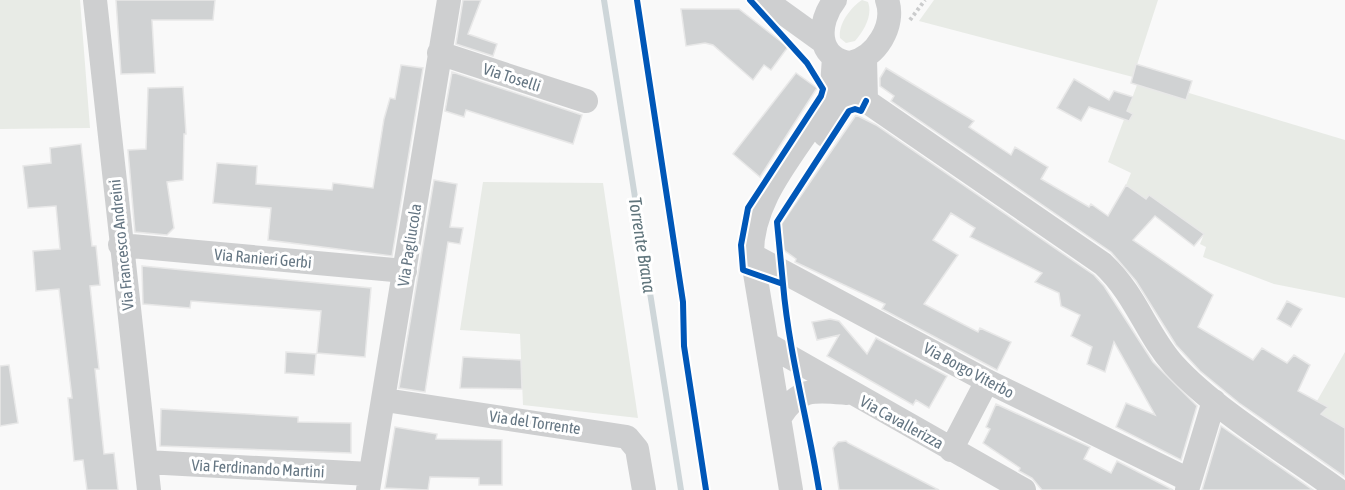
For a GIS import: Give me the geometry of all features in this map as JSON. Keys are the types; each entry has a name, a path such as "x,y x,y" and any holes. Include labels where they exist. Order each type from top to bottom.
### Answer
{"street":[{"name":"Via Francesco Andreini","path":"95,0 120,245 149,490"},
{"name":"Via Pagliucola","path":"369,482 385,400 449,0"},
{"path":"767,0 839,39 878,44 888,23 890,8 887,0"},
{"path":"792,490 757,284 756,257 770,221 847,100 839,39"},
{"path":"839,39 866,101 1103,264 1130,294 1171,362 1214,401 1338,490"},
{"name":"Via Toselli","path":"439,53 586,101"},
{"name":"Via Ranieri Gerbi","path":"120,245 405,271"},
{"name":"Via Borgo Viterbo","path":"756,257 987,381 1188,485"},
{"name":"Via Cavallerizza","path":"767,344 1024,490"},
{"name":"Via Cavallerizza","path":"951,450 987,381"},
{"name":"Via Cavallerizza","path":"780,417 790,402 807,392 822,390 852,394"},
{"name":"Via del Torrente","path":"385,400 627,437 637,449 644,490"},
{"path":"1188,485 1214,401"},
{"name":"Via Ferdinando Martini","path":"146,462 369,482"}],"path":[{"path":"905,28 925,0"}],"shaded area":[{"path":"0,0 80,0 90,128 0,129"},
{"path":"862,0 868,2 867,23 855,41 846,43 840,38 841,27 850,11"},
{"path":"934,0 1158,0 1133,77 919,21"},
{"path":"1137,85 1186,100 1189,93 1345,140 1345,298 1274,284 1203,257 1206,247 1200,244 1204,234 1160,203 1157,206 1126,185 1131,173 1108,162"},
{"path":"483,182 603,183 638,418 523,405 520,334 460,330"},
{"path":"1345,352 1345,443 1335,437 1342,426 1321,414 1327,407 1317,401"}],"building":[{"path":"116,0 215,0 213,20 152,20 155,73 121,74"},
{"path":"463,0 481,0 468,34 497,44 493,56 456,44"},
{"path":"681,9 739,9 788,47 771,70 764,65 753,80 713,45 705,43 686,46"},
{"path":"1136,64 1192,81 1186,100 1131,83"},
{"path":"401,65 423,68 392,256 268,240 271,208 213,203 217,163 257,166 256,184 332,190 333,183 373,188 384,119 390,98 395,99"},
{"path":"886,68 974,121 969,127 1011,155 1015,147 1048,167 1041,179 1089,207 1091,204 1108,216 1126,185 1146,199 1149,195 1204,234 1194,246 1155,216 1133,240 1213,295 1198,327 1253,360 1262,348 1287,363 1294,355 1310,365 1298,391 1328,407 1321,414 1345,428 1345,477 1239,403 1200,371 1176,345 1136,281 1111,252 891,101 894,96 880,86 880,78"},
{"path":"452,72 582,115 573,144 466,110 464,117 445,111"},
{"path":"796,73 817,88 760,177 733,154"},
{"path":"1074,79 1109,100 1114,91 1133,97 1127,111 1133,114 1129,121 1089,107 1081,121 1057,108"},
{"path":"183,87 186,134 184,134 183,180 167,182 174,228 167,235 135,232 128,150 146,149 148,88"},
{"path":"856,115 876,125 1094,275 1104,286 1153,362 1197,406 1181,460 1116,427 1126,403 1155,415 1114,342 1105,372 1087,364 1092,347 1071,336 1080,315 1061,306 1059,293 1035,282 1042,273 970,237 975,228 951,213 933,240 958,255 924,304 978,332 980,328 1011,342 997,370 882,309 885,304 795,262 796,259 781,248 780,226"},
{"path":"81,144 92,246 96,246 100,285 90,286 99,369 95,369 104,454 114,453 118,490 87,490 83,460 74,461 68,398 72,398 59,289 36,291 33,251 60,249 56,206 28,208 23,166 51,163 50,148"},
{"path":"434,180 457,184 450,227 463,228 460,244 448,242 425,392 399,388"},
{"path":"142,266 371,288 365,357 317,353 321,311 191,301 190,308 143,304"},
{"path":"1287,301 1302,309 1291,327 1277,319"},
{"path":"830,319 839,321 867,354 876,338 947,376 929,408 916,400 913,405 827,356 839,335 817,340 812,322"},
{"path":"286,352 316,354 314,375 285,373"},
{"path":"463,357 521,360 522,389 460,388"},
{"path":"9,365 18,423 0,426 0,366"},
{"path":"996,404 1090,447 1084,459 1111,473 1117,461 1173,490 1042,490 1032,478 1019,471 1020,468 983,443 990,429 986,427"},
{"path":"161,409 298,417 298,422 351,423 351,453 160,446"},
{"path":"1221,426 1313,490 1202,490"},
{"path":"395,427 437,434 436,439 502,440 502,485 479,485 479,478 430,477 428,490 385,488"},
{"path":"846,441 939,490 839,490 833,448 838,442"}],"waterway":[{"name":"Torrente Brana","path":"604,0 681,490"}],"cycle path":[{"path":"637,0 683,302 684,346 706,490"},
{"path":"750,0 807,63 823,89 821,96 748,208 741,245 743,270 783,284 794,362 819,490"},
{"path":"783,284 777,222 849,111 855,109 861,111 866,101"}]}
